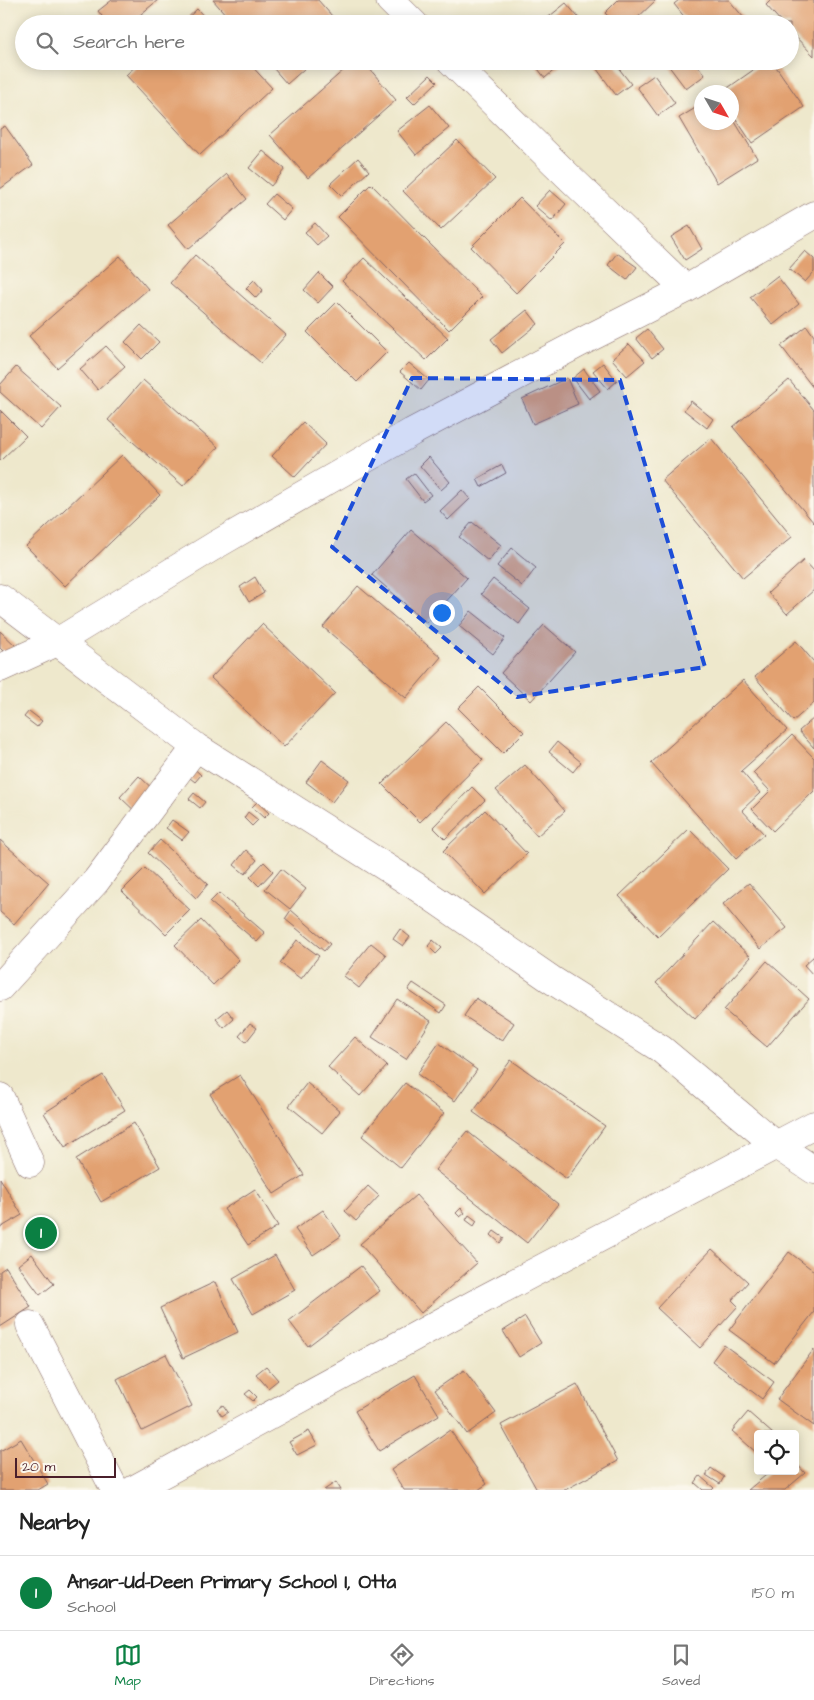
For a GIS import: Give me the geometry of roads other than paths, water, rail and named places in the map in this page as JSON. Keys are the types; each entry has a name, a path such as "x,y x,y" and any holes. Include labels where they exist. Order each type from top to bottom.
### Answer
{"street":[{"path":"390,0 405,15"},
{"path":"460,70 544,154 686,289"},
{"path":"0,668 57,642 214,546 412,432 686,289 814,215"},
{"path":"0,598 196,747 414,885 552,980 660,1050 776,1145 814,1170"},
{"path":"0,988 96,881 196,747"},
{"path":"0,1097 30,1163"},
{"path":"133,1490 478,1302 814,1125"},
{"path":"30,1325 115,1490"}],"place":[{"name":"Ansar-Ud-Deen Primary School I, Otta","path":"41,1233"}]}
